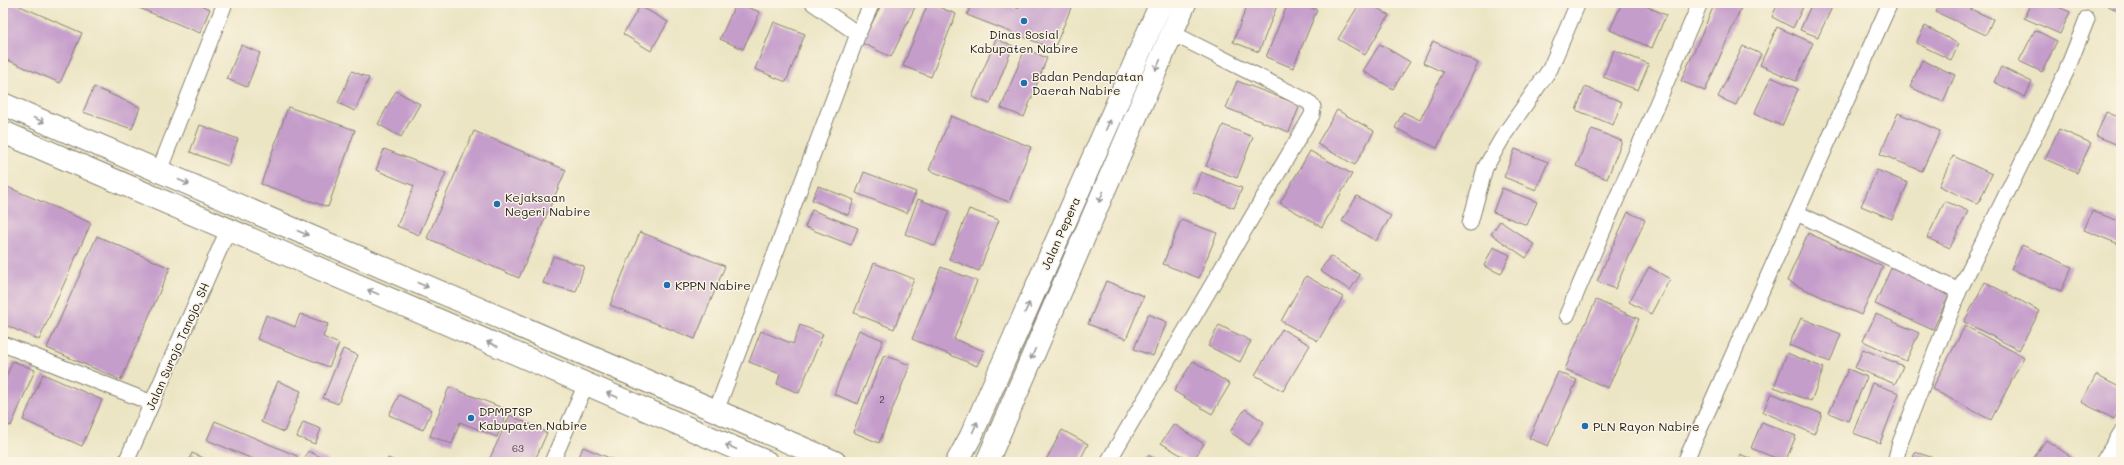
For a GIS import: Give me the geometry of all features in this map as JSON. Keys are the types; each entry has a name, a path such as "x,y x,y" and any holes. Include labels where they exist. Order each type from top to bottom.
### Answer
{"main road":[{"name":"Jalan Pepera","path":"957,462 971,436 1162,3"},
{"name":"Jalan Pepera","path":"988,462 1185,3"},
{"path":"3,104 835,462"},
{"path":"3,132 767,462"},
{"path":"70,161 79,137"},
{"path":"1094,157 1115,165"},
{"path":"461,330 472,306"}],"street":[{"path":"159,171 225,3"},
{"path":"813,3 858,34"},
{"path":"716,411 858,34 872,3"},
{"path":"1470,223 1485,168 1504,136 1550,69 1578,3"},
{"path":"1566,315 1700,3"},
{"path":"1685,462 1890,3"},
{"path":"1895,462 1900,443 1959,291 2066,72 2087,19"},
{"path":"1108,462 1312,115 1313,107 1307,101 1172,33"},
{"path":"1797,213 1959,291"},
{"name":"Jalan Surojo Tanojo, SH","path":"126,462 228,230"},
{"path":"3,344 152,403"},
{"path":"552,462 586,384"},
{"path":"2103,462 2121,433"}],"building":[{"path":"3,3 13,3 82,33 60,83 3,58"},
{"path":"127,3 195,3 210,9 200,33"},
{"path":"736,3 760,12 743,49 720,39"},
{"path":"882,3 917,3 891,57 862,43"},
{"path":"928,3 956,14 931,77 903,66"},
{"name":"Dinas Sosial Kabupaten Nabire","path":"972,3 1004,3 1019,9 1021,3 1073,3 1054,49 967,15"},
{"path":"1248,3 1278,3 1259,52 1233,42"},
{"path":"1288,3 1300,3 1317,10 1293,68 1266,57"},
{"path":"1360,3 1369,3 1389,15 1365,55 1338,39"},
{"path":"1622,3 1639,3 1666,15 1652,48 1610,30"},
{"path":"1715,3 1743,3 1705,91 1681,81"},
{"path":"1778,3 1805,3 1793,28 1772,17"},
{"path":"1812,3 1834,3 1818,37 1800,30"},
{"path":"1940,3 1957,3 1993,19 1986,35 1936,12"},
{"path":"2031,3 2049,3 2070,12 2060,34 2024,18"},
{"path":"2109,3 2121,3 2121,13 2107,5"},
{"path":"640,6 668,22 651,51 623,34"},
{"path":"774,22 805,34 786,82 755,69"},
{"path":"1925,26 1959,44 1951,60 1916,43"},
{"path":"1777,27 1813,43 1796,81 1760,65"},
{"path":"2035,30 2057,41 2042,72 2019,61"},
{"path":"996,39 1013,46 990,104 972,97"},
{"path":"1433,41 1478,63 1437,148 1395,128 1403,112 1420,120 1443,72 1423,63"},
{"path":"1380,44 1410,62 1393,89 1363,71"},
{"path":"241,45 260,53 247,87 227,79"},
{"path":"1743,46 1761,54 1736,105 1718,97"},
{"name":"Badan Pendapatan Daerah Nabire","path":"1025,49 1047,58 1024,117 1001,108"},
{"path":"1614,50 1649,64 1638,90 1603,77"},
{"path":"1922,60 1955,75 1943,102 1910,87"},
{"path":"2001,67 2032,82 2025,97 1994,82"},
{"path":"352,71 369,78 355,111 338,103"},
{"path":"1771,77 1798,89 1782,126 1754,114"},
{"path":"1237,81 1300,105 1289,132 1226,108"},
{"path":"94,87 140,107 132,129 83,112"},
{"path":"1585,87 1622,102 1613,125 1576,110"},
{"path":"396,91 420,104 401,137 378,124"},
{"path":"288,107 355,130 328,207 261,184"},
{"path":"1337,110 1374,131 1355,165 1317,144"},
{"path":"2106,112 2121,118 2121,146 2096,136"},
{"path":"1898,113 1940,131 1922,171 1880,154"},
{"path":"951,116 1031,147 1009,202 929,170"},
{"path":"200,125 238,139 228,166 190,152"},
{"path":"1223,125 1253,137 1237,178 1206,166"},
{"path":"1592,129 1622,141 1607,179 1576,166"},
{"path":"2059,129 2091,143 2077,173 2045,159"},
{"name":"Kejaksaan Negeri Nabire","path":"474,131 566,170 519,278 427,238"},
{"path":"384,149 446,173 419,235 397,226 414,186 376,170"},
{"path":"1515,149 1548,162 1536,190 1504,177"},
{"path":"1310,151 1352,174 1322,227 1280,203"},
{"path":"1953,156 1992,174 1978,204 1939,186"},
{"path":"1877,170 1908,183 1892,219 1861,206"},
{"path":"864,172 916,192 907,213 856,193"},
{"path":"1201,172 1242,188 1234,208 1193,192"},
{"path":"3,185 91,223 39,340 3,324"},
{"path":"818,186 854,200 848,215 812,200"},
{"path":"1502,188 1537,202 1527,225 1493,212"},
{"path":"1357,196 1391,216 1376,241 1342,221"},
{"path":"918,199 949,211 935,246 905,234"},
{"path":"1945,201 1968,211 1950,248 1927,238"},
{"path":"969,209 999,220 979,271 949,259"},
{"path":"812,210 858,228 851,245 805,227"},
{"path":"2092,211 2121,222 2121,245 2084,230"},
{"path":"1628,212 1645,220 1615,289 1597,281"},
{"path":"1181,220 1217,233 1199,278 1163,264"},
{"path":"1500,221 1535,245 1526,258 1491,234"},
{"name":"KPPN Nabire","path":"640,232 725,266 695,339 610,305"},
{"path":"1808,233 1883,267 1861,315 1787,281"},
{"path":"97,236 170,268 121,380 47,348"},
{"path":"2022,245 2072,267 2061,291 2011,269"},
{"path":"1493,247 1510,255 1501,274 1484,266"},
{"path":"553,256 584,266 576,292 543,283"},
{"path":"1330,256 1360,275 1350,290 1320,271"},
{"path":"874,263 914,279 894,329 854,313"},
{"path":"1892,266 1950,292 1933,330 1875,304"},
{"path":"941,267 977,281 954,339 984,351 977,366 912,339"},
{"path":"1649,267 1670,279 1651,314 1629,302"},
{"path":"1306,276 1343,297 1318,341 1281,321"},
{"path":"1106,281 1144,296 1126,339 1088,324"},
{"path":"1985,282 2040,311 2019,350 1964,322"},
{"path":"1596,300 1639,319 1608,388 1565,369"},
{"path":"300,314 328,324 323,337 339,344 329,367 257,339 266,315 295,327"},
{"path":"1148,314 1167,322 1153,356 1134,349"},
{"path":"1876,314 1919,333 1906,361 1863,341"},
{"path":"1801,318 1841,334 1830,362 1789,345"},
{"path":"800,325 823,334 799,393 777,384 780,374 749,362 761,331 793,344"},
{"path":"1219,325 1251,341 1240,362 1208,346"},
{"path":"1965,326 2024,357 1991,420 1932,389"},
{"path":"1282,329 1310,345 1283,391 1255,375"},
{"path":"859,330 883,340 858,404 834,394"},
{"path":"343,349 358,355 338,404 323,398"},
{"path":"1863,349 1903,366 1895,384 1855,368"},
{"path":"1787,353 1824,368 1811,401 1774,387"},
{"path":"884,355 910,365 879,443 853,432"},
{"path":"13,361 35,370 11,426 3,423 3,384"},
{"path":"1193,361 1230,384 1212,414 1174,391"},
{"path":"1848,369 1867,377 1848,421 1829,413"},
{"path":"1558,372 1577,380 1548,446 1529,438"},
{"path":"43,374 102,400 82,446 23,420"},
{"path":"2096,375 2121,388 2121,405 2114,419 2081,402"},
{"path":"278,381 301,391 284,432 261,422"},
{"path":"1872,383 1899,393 1880,443 1853,433"},
{"name":"DPMPTSP Kabupaten Nabire","path":"449,387 508,410 497,437 460,422 452,444 430,436"},
{"path":"1771,393 1822,414 1814,434 1763,412"},
{"path":"399,395 432,410 423,430 389,415"},
{"path":"1245,409 1264,422 1249,445 1230,432"},
{"path":"510,415 547,433 534,462 488,462"},
{"path":"215,421 297,456 294,462 260,462 207,440"},
{"path":"303,422 321,429 315,444 297,437"},
{"path":"1762,422 1796,436 1785,462 1751,448"},
{"path":"1174,424 1204,444 1192,462 1161,443"},
{"path":"1062,430 1088,444 1079,462 1045,462"},
{"path":"2046,440 2079,462 2031,462"},
{"path":"583,447 619,462 577,462"},
{"path":"308,451 332,462 303,462"},
{"path":"1915,452 1946,462 1912,462"},
{"path":"192,453 213,462 188,462"},
{"path":"1740,454 1758,462 1737,462"},
{"path":"1148,455 1160,462 1143,462"},
{"path":"388,458 398,462 386,462"}],"place":[{"name":"Dinas Sosial Kabupaten Nabire","path":"1024,21"},
{"name":"Badan Pendapatan Daerah Nabire","path":"1024,83"},
{"name":"Kejaksaan Negeri Nabire","path":"497,204"},
{"name":"KPPN Nabire","path":"667,285"},
{"name":"DPMPTSP Kabupaten Nabire","path":"471,418"},
{"name":"PLN Rayon Nabire","path":"1585,426"}]}
